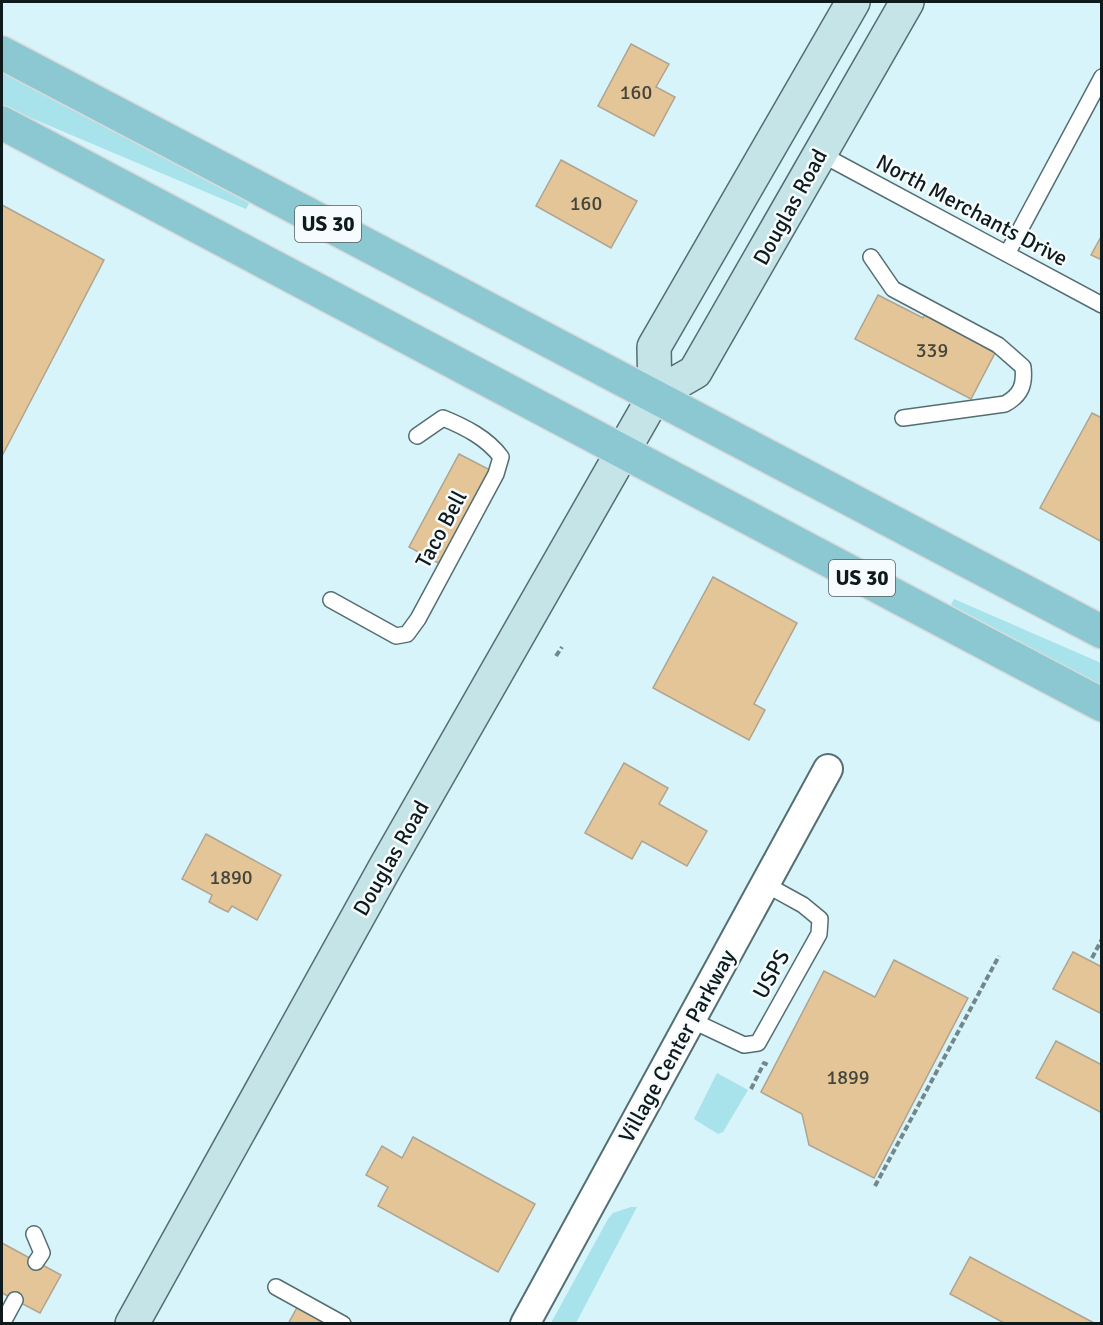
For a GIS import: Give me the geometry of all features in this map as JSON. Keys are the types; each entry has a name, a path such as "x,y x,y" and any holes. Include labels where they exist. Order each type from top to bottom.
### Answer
{"main road":[{"name":"US 30","path":"2,53 1101,632"},
{"name":"US 30","path":"2,123 1101,705"}],"street":[{"name":"Douglas Road","path":"655,395 654,346 853,2"},
{"name":"Douglas Road","path":"132,1323 199,1199 655,395 695,372 908,2"},
{"name":"Village Center Parkway","path":"525,1323 828,769"}],"lane":[{"path":"1007,254 1101,77"},
{"name":"North Merchants Drive","path":"821,154 1101,305"},
{"path":"870,257 893,289 998,345 1023,367 1025,382 1017,397 1005,404 903,418"},
{"name":"Taco Bell","path":"332,600 396,636 407,634 496,474 501,457 492,445 462,426 443,418 417,436"},
{"name":"USPS","path":"691,1020 744,1045 758,1043 819,934 820,919 803,905 765,884"},
{"path":"34,1234 42,1253 36,1262"},
{"path":"276,1287 343,1323"},
{"path":"2,1323 15,1300"}],"path":[{"path":"556,656 562,647"},
{"path":"1092,958 1101,939"},
{"path":"875,1186 999,956"},
{"path":"751,1089 764,1063 770,1066"}],"shaded area":[{"path":"2,72 249,203 246,209 10,109 2,104"},
{"path":"954,599 1101,663 1101,685 951,605"},
{"path":"717,1073 748,1090 723,1132 718,1134 694,1119"},
{"path":"637,1207 576,1323 551,1323 608,1219 613,1213"}],"building":[{"path":"631,44 669,64 656,87 675,97 654,136 598,106"},
{"path":"561,160 637,201 611,248 536,206"},
{"path":"2,205 104,260 2,456"},
{"path":"1102,235 1102,260 1091,255"},
{"path":"878,295 923,318 926,312 984,342 982,346 995,353 971,399 855,339"},
{"path":"1092,413 1102,418 1102,542 1040,508"},
{"path":"459,454 492,471 442,565 409,547"},
{"path":"713,577 797,623 754,704 765,710 749,740 653,688"},
{"path":"624,763 668,788 659,804 707,831 687,866 642,841 632,859 585,833"},
{"path":"206,834 281,875 257,920 232,906 228,912 218,907 209,902 212,895 182,879"},
{"path":"1073,952 1102,967 1102,1014 1053,989"},
{"path":"894,960 968,998 874,1178 809,1145 802,1114 761,1092 824,971 875,997"},
{"path":"1056,1041 1102,1065 1102,1113 1036,1078"},
{"path":"413,1137 535,1204 498,1272 378,1206 388,1187 366,1175 382,1146 402,1158"},
{"path":"2,1243 61,1275 40,1313 2,1293"},
{"path":"970,1257 1096,1324 1006,1324 950,1294"},
{"path":"299,1304 335,1324 288,1324"}]}
